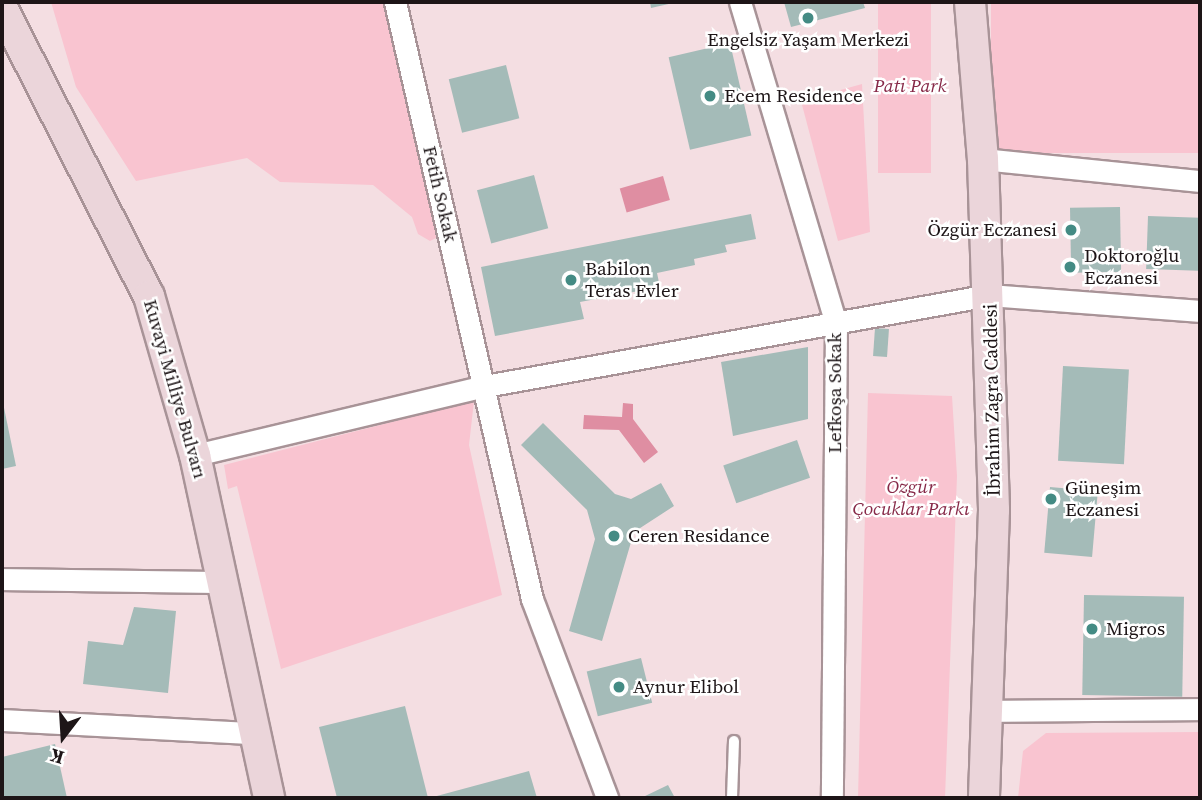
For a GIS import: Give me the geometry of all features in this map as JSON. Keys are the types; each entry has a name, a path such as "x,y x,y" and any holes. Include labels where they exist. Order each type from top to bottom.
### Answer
{"main road":[{"name":"İbrahim Zagra Caddesi","path":"970,2 983,159 994,510 984,798"},
{"name":"Kuvayi Milliye Bulvarı","path":"2,8 149,296 195,455 269,798"}],"street":[{"name":"Fetih Sokak","path":"395,2 532,599 607,798"},
{"name":"Lefkoşa Sokak","path":"740,2 836,324 832,798"},
{"path":"983,159 1200,181"},
{"path":"195,455 485,386 989,295 1200,311"},
{"path":"2,579 224,582"},
{"path":"986,711 1200,709"},
{"path":"2,720 253,733"}],"lane":[{"path":"732,798 734,741"}],"green space":[{"path":"51,2 388,2 440,236 430,241 418,234 412,217 373,185 280,182 247,158 136,181 76,87"},
{"name":"Pati Park","path":"878,2 931,2 931,173 878,173"},
{"path":"991,2 1200,2 1200,153 991,153"},
{"path":"862,84 870,232 838,241 801,101"},
{"name":"Özgür Çocuklar Parkı","path":"868,393 952,396 957,476 945,798 858,798"},
{"path":"474,401 469,445 502,595 281,669 237,486 228,489 224,465"},
{"path":"1200,732 1200,798 1018,798 1023,751 1046,733"}],"shaded area":[{"path":"663,176 670,200 627,212 620,188"},
{"path":"623,403 633,404 633,419 658,452 644,463 619,430 583,429 584,415 622,417"}],"building":[{"path":"650,2 673,2 673,3 651,8"},
{"name":"Engelsiz Yaşam Merkezi","path":"784,2 863,2 865,8 791,27"},
{"name":"Ecem Residence","path":"730,43 751,136 690,150 669,57"},
{"path":"506,65 519,118 462,133 449,79"},
{"path":"534,175 548,228 491,243 477,190"},
{"path":"1120,207 1121,272 1071,273 1070,208"},
{"name":"Babilon Teras Evler","path":"751,214 756,239 725,245 727,252 694,259 695,265 657,273 660,287 580,302 584,319 495,336 481,267"},
{"path":"1148,216 1200,218 1198,271 1146,269"},
{"path":"875,328 889,329 887,357 873,356"},
{"path":"808,347 808,419 733,436 721,362"},
{"path":"1063,366 1129,369 1124,464 1058,461"},
{"path":"2,398 16,466 2,469"},
{"name":"Ceren Residance","path":"543,423 615,494 631,499 661,483 674,506 634,532 602,641 569,631 595,539 587,510 521,445"},
{"path":"797,440 810,478 736,503 723,465"},
{"path":"1050,487 1098,491 1092,557 1044,553"},
{"path":"1084,595 1184,597 1182,697 1082,695"},
{"path":"134,607 176,611 168,693 83,684 88,641 123,645"},
{"name":"Aynur Elibol","path":"641,658 652,703 598,716 587,672"},
{"path":"405,706 428,798 337,798 319,727"},
{"path":"55,744 67,798 2,798 2,757"},
{"path":"529,771 537,798 433,798 433,797"},
{"path":"668,785 675,798 641,798"}],"place":[{"name":"Engelsiz Yaşam Merkezi","path":"808,18"},
{"name":"Ecem Residence","path":"710,96"},
{"name":"Özgür Eczanesi","path":"1071,230"},
{"name":"Doktoroğlu Eczanesi","path":"1070,267"},
{"name":"Babilon Teras Evler","path":"571,280"},
{"name":"Güneşim Eczanesi","path":"1051,499"},
{"name":"Ceren Residance","path":"614,536"},
{"name":"Migros","path":"1092,629"},
{"name":"Aynur Elibol","path":"619,687"}]}
